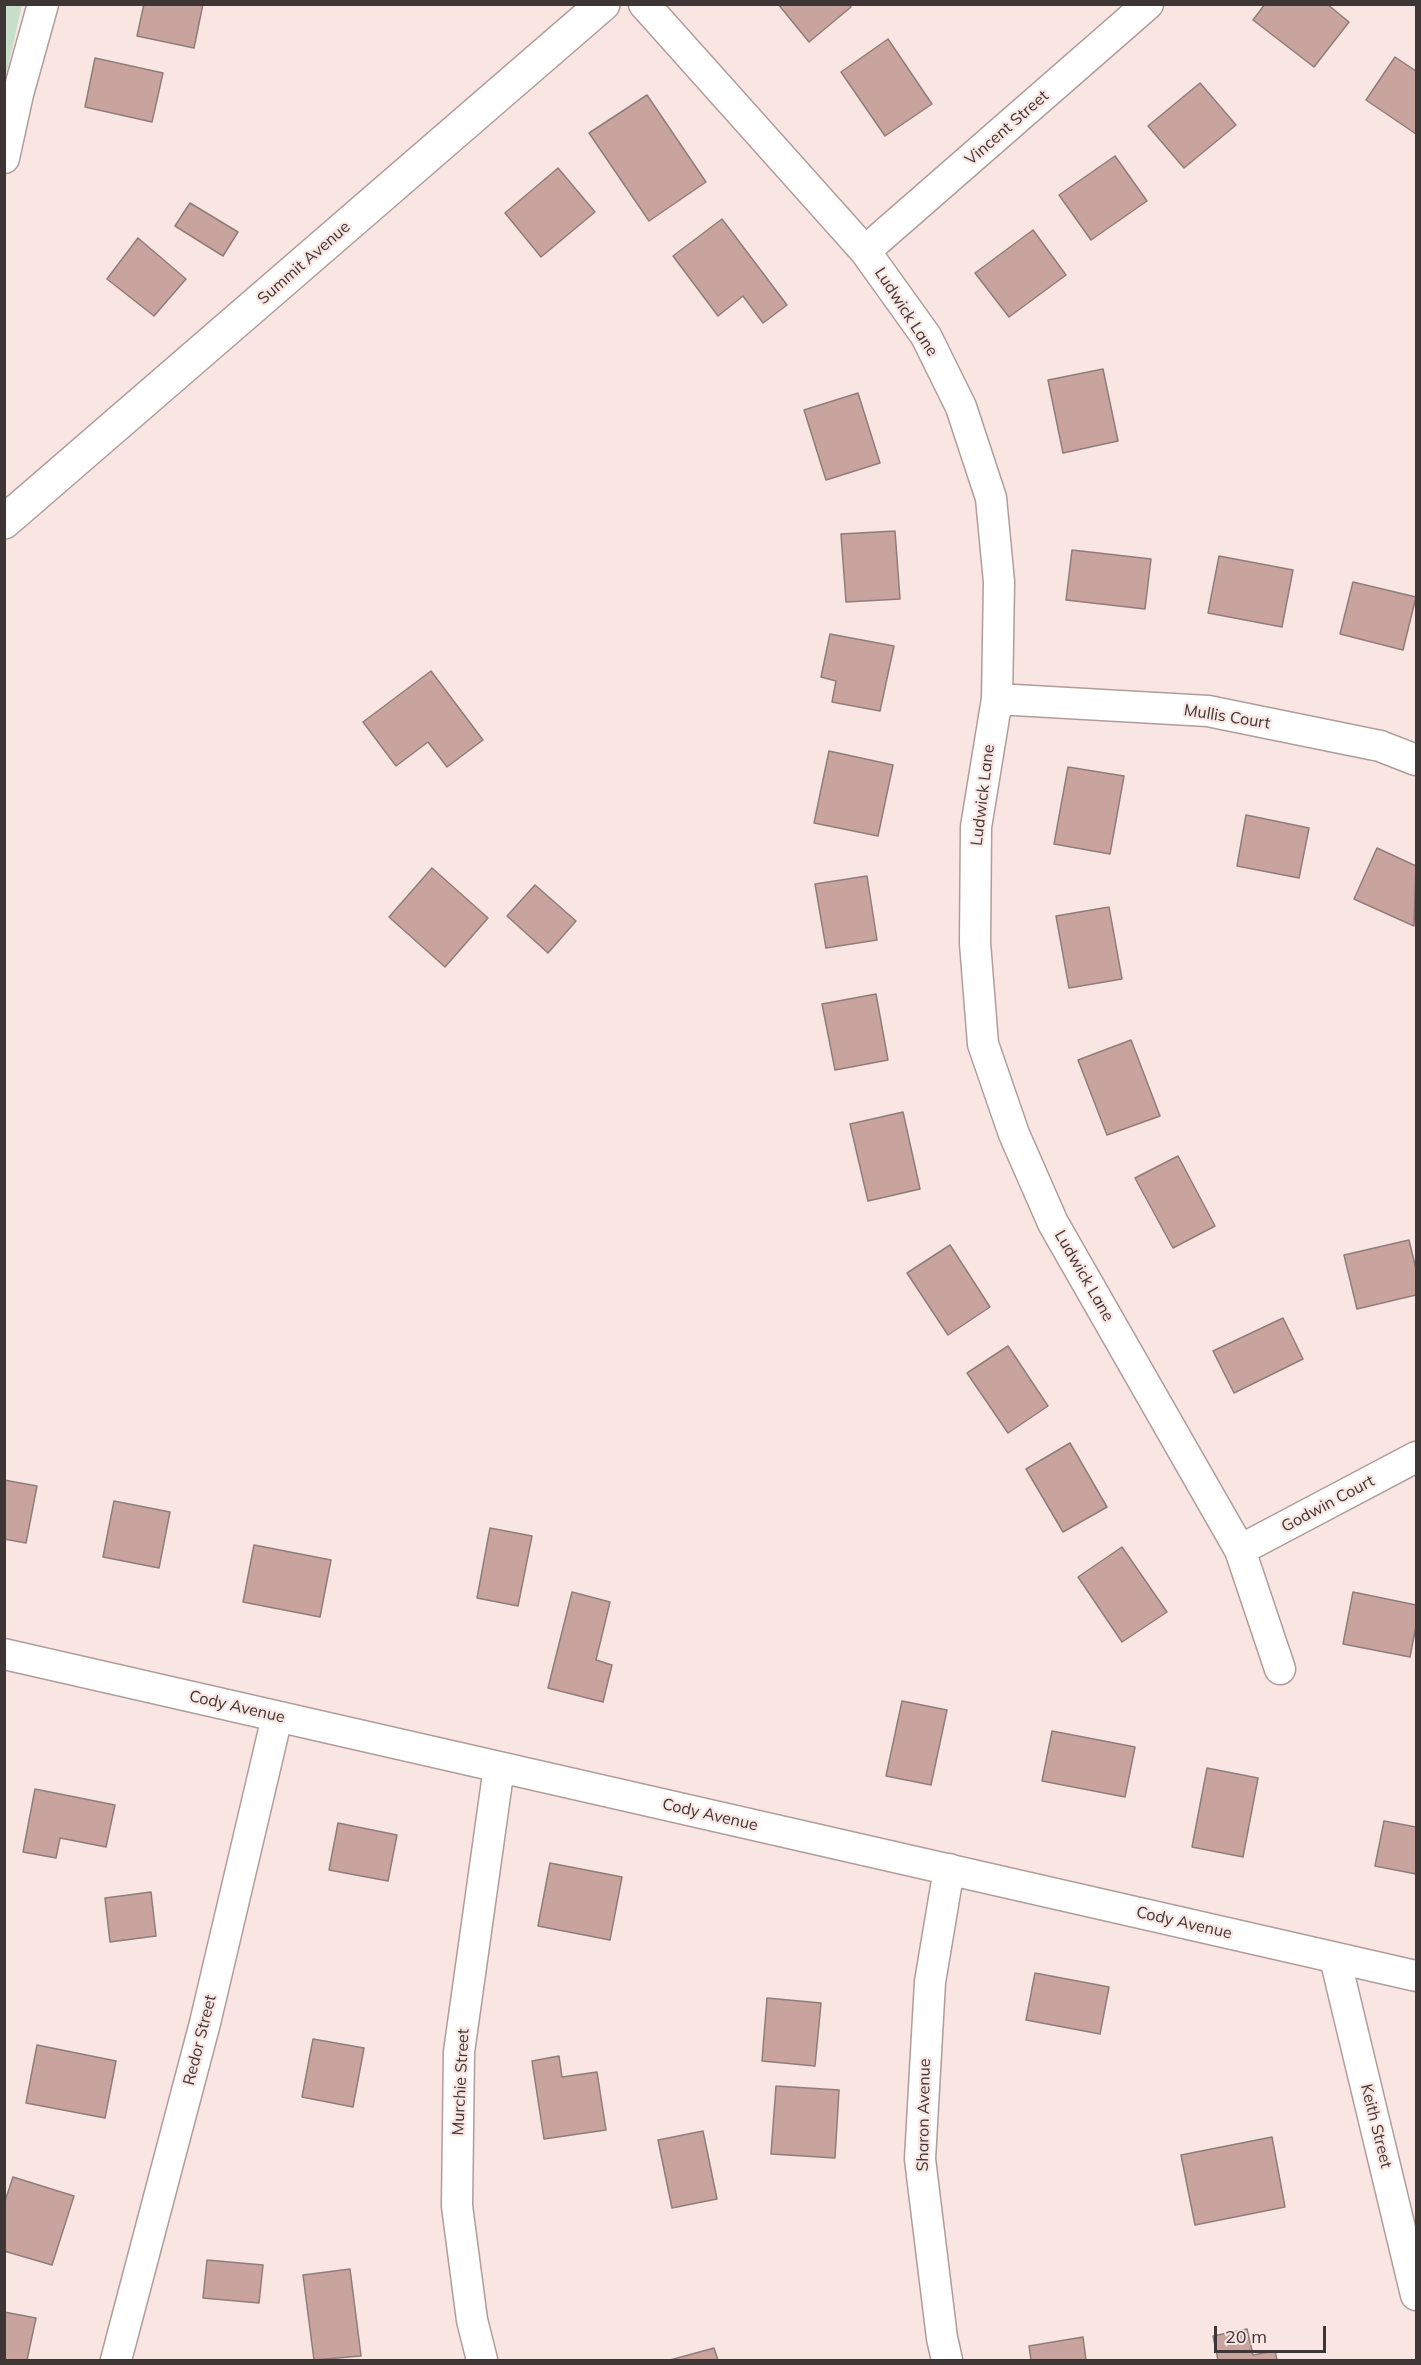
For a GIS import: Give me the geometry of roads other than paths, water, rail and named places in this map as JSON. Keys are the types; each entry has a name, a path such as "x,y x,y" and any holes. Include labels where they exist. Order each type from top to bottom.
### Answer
{"main road":[{"name":"Summit Avenue","path":"4,522 603,4"}],"street":[{"path":"4,158 18,94 43,4"},
{"name":"Ludwick Lane","path":"644,4 865,251 926,336 961,407 991,498 999,582 997,699 976,827 975,943 983,1044 1014,1134 1053,1223 1240,1550 1280,1670"},
{"name":"Vincent Street","path":"865,251 1148,4"},
{"name":"Mullis Court","path":"997,699 1208,711 1380,746 1416,760"},
{"name":"Godwin Court","path":"1240,1550 1416,1457"},
{"name":"Cody Avenue","path":"4,1654 1416,1976"},
{"name":"Redor Street","path":"116,2361 205,2023 277,1717"},
{"name":"Murchie Street","path":"482,2361 472,2320 457,2206 459,2052 499,1767"},
{"name":"Sharon Avenue","path":"947,2361 942,2338 921,2159 930,1982 949,1869"},
{"name":"Keith Street","path":"1335,1958 1416,2295"}]}
